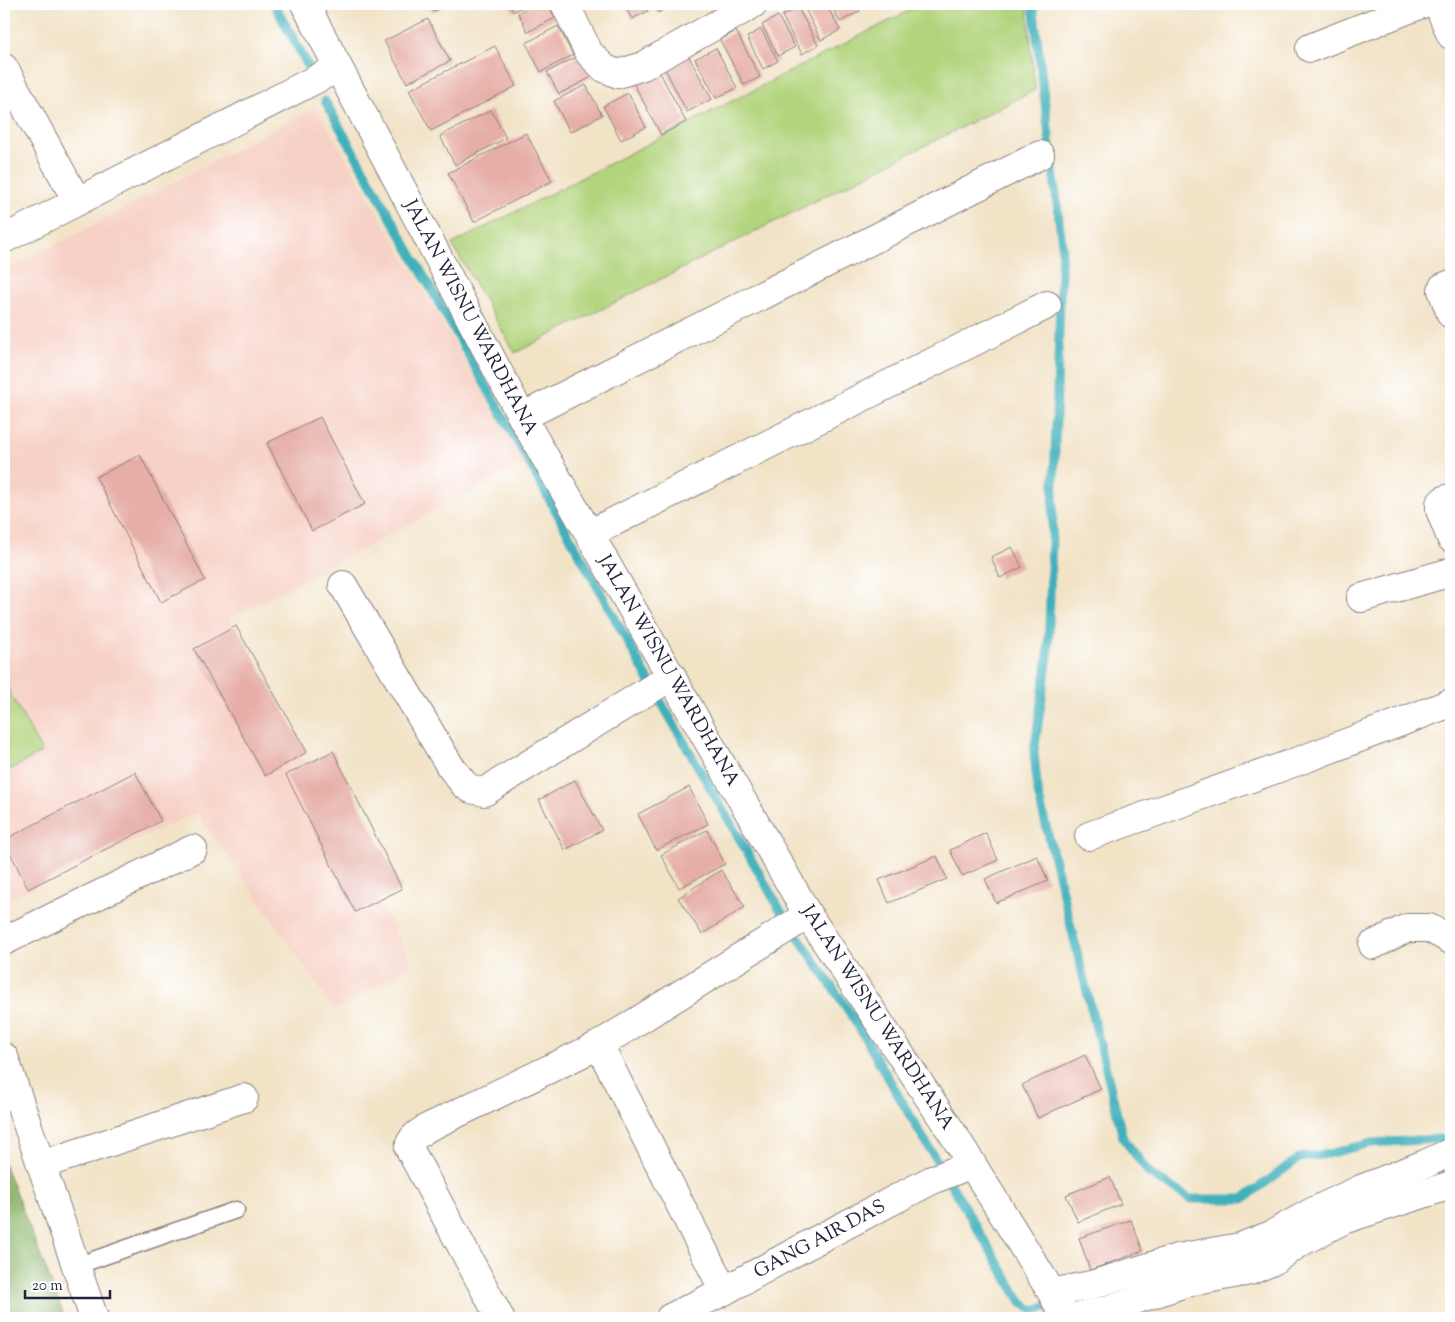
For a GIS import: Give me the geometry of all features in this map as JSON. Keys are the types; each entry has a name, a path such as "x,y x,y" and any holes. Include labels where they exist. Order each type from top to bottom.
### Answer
{"street":[{"name":"JALAN WISNU WARDHANA","path":"305,4 522,417 589,534 658,684 808,915 956,1136 953,1172 1061,1308"},
{"path":"565,4 589,53 604,68 618,74 643,66 753,4"},
{"path":"1310,48 1422,4"},
{"path":"1438,4 1451,35"},
{"path":"4,68 77,201"},
{"path":"4,239 338,68"},
{"path":"522,417 1040,155"},
{"path":"1451,284 1443,287 1442,290 1451,314"},
{"path":"589,534 1047,305"},
{"path":"1451,498 1444,500 1440,504 1440,510 1451,538"},
{"path":"1361,598 1451,572"},
{"path":"343,585 450,766 471,790 484,792 658,684"},
{"path":"1089,836 1451,704"},
{"path":"4,941 193,849"},
{"path":"500,1318 409,1148 414,1136 599,1045 808,915"},
{"path":"1373,944 1407,928 1429,928 1451,940"},
{"path":"599,1045 724,1291"},
{"path":"4,1058 94,1318"},
{"path":"41,1165 244,1098"},
{"path":"1181,1270 1271,1235 1312,1212 1361,1189 1445,1154"},
{"name":"GANG AIR DAS","path":"670,1318 815,1241 953,1172"},
{"path":"1061,1308 1091,1285 1181,1270 1250,1271 1271,1262 1302,1242 1344,1220 1451,1184"}],"lane":[{"path":"76,1266 236,1210"}],"shaded area":[{"path":"316,107 525,464 228,619 413,965 335,1010 197,812 4,902 4,272"}],"green space":[{"path":"922,4 1027,4 1035,90 515,353 452,244"},
{"path":"4,682 42,752 4,773"},
{"path":"4,1163 65,1318 4,1318"}],"building":[{"path":"428,4 449,4 433,12"},
{"path":"509,4 529,4 513,12"},
{"path":"535,4 548,4 555,18 528,32 518,13"},
{"path":"624,4 644,4 648,11 632,19"},
{"path":"653,4 674,4 658,13"},
{"path":"826,4 840,30 821,40 803,5"},
{"path":"830,4 856,4 860,11 840,22"},
{"path":"798,8 818,45 802,54 782,16"},
{"path":"778,16 795,47 778,56 762,25"},
{"path":"428,19 450,61 407,83 384,41"},
{"path":"558,26 573,55 541,72 526,43"},
{"path":"761,29 778,61 763,69 747,37"},
{"path":"736,31 760,77 744,85 720,40"},
{"path":"495,46 516,86 431,131 409,90"},
{"path":"716,48 737,88 716,98 695,59"},
{"path":"580,55 592,77 559,94 547,72"},
{"path":"688,55 712,99 687,112 664,67"},
{"path":"659,71 686,122 661,135 634,84"},
{"path":"586,85 602,115 570,132 554,101"},
{"path":"628,93 646,127 621,140 603,106"},
{"path":"491,110 506,138 455,165 440,136"},
{"path":"526,133 552,181 474,222 448,173"},
{"path":"320,417 365,504 312,531 267,443"},
{"path":"140,455 205,580 161,602 96,477"},
{"path":"1012,547 1022,567 1000,578 991,557"},
{"path":"236,626 307,752 265,776 194,649"},
{"path":"333,751 402,889 355,912 286,775"},
{"path":"135,772 161,821 28,889 4,840"},
{"path":"575,780 602,830 565,850 539,800"},
{"path":"689,787 708,824 656,850 638,814"},
{"path":"707,830 725,864 679,888 661,855"},
{"path":"986,833 998,860 962,876 950,850"},
{"path":"937,856 947,879 889,903 879,880"},
{"path":"1037,856 1048,881 996,903 985,879"},
{"path":"721,870 745,907 702,934 678,898"},
{"path":"1085,1055 1101,1089 1038,1118 1022,1085"},
{"path":"1110,1177 1121,1204 1078,1222 1066,1195"},
{"path":"1131,1220 1143,1251 1090,1270 1079,1238"}],"waterway":[{"path":"274,4 308,66"},
{"path":"1033,4 1062,244 1048,656 1034,752 1038,793 1123,1138 1150,1174 1190,1199 1243,1199 1299,1158 1328,1154 1371,1143 1440,1139 1450,1149"},
{"path":"325,101 527,459 657,695 782,913"},
{"path":"799,938 854,1019 1021,1302 1033,1310 1055,1305"}]}
